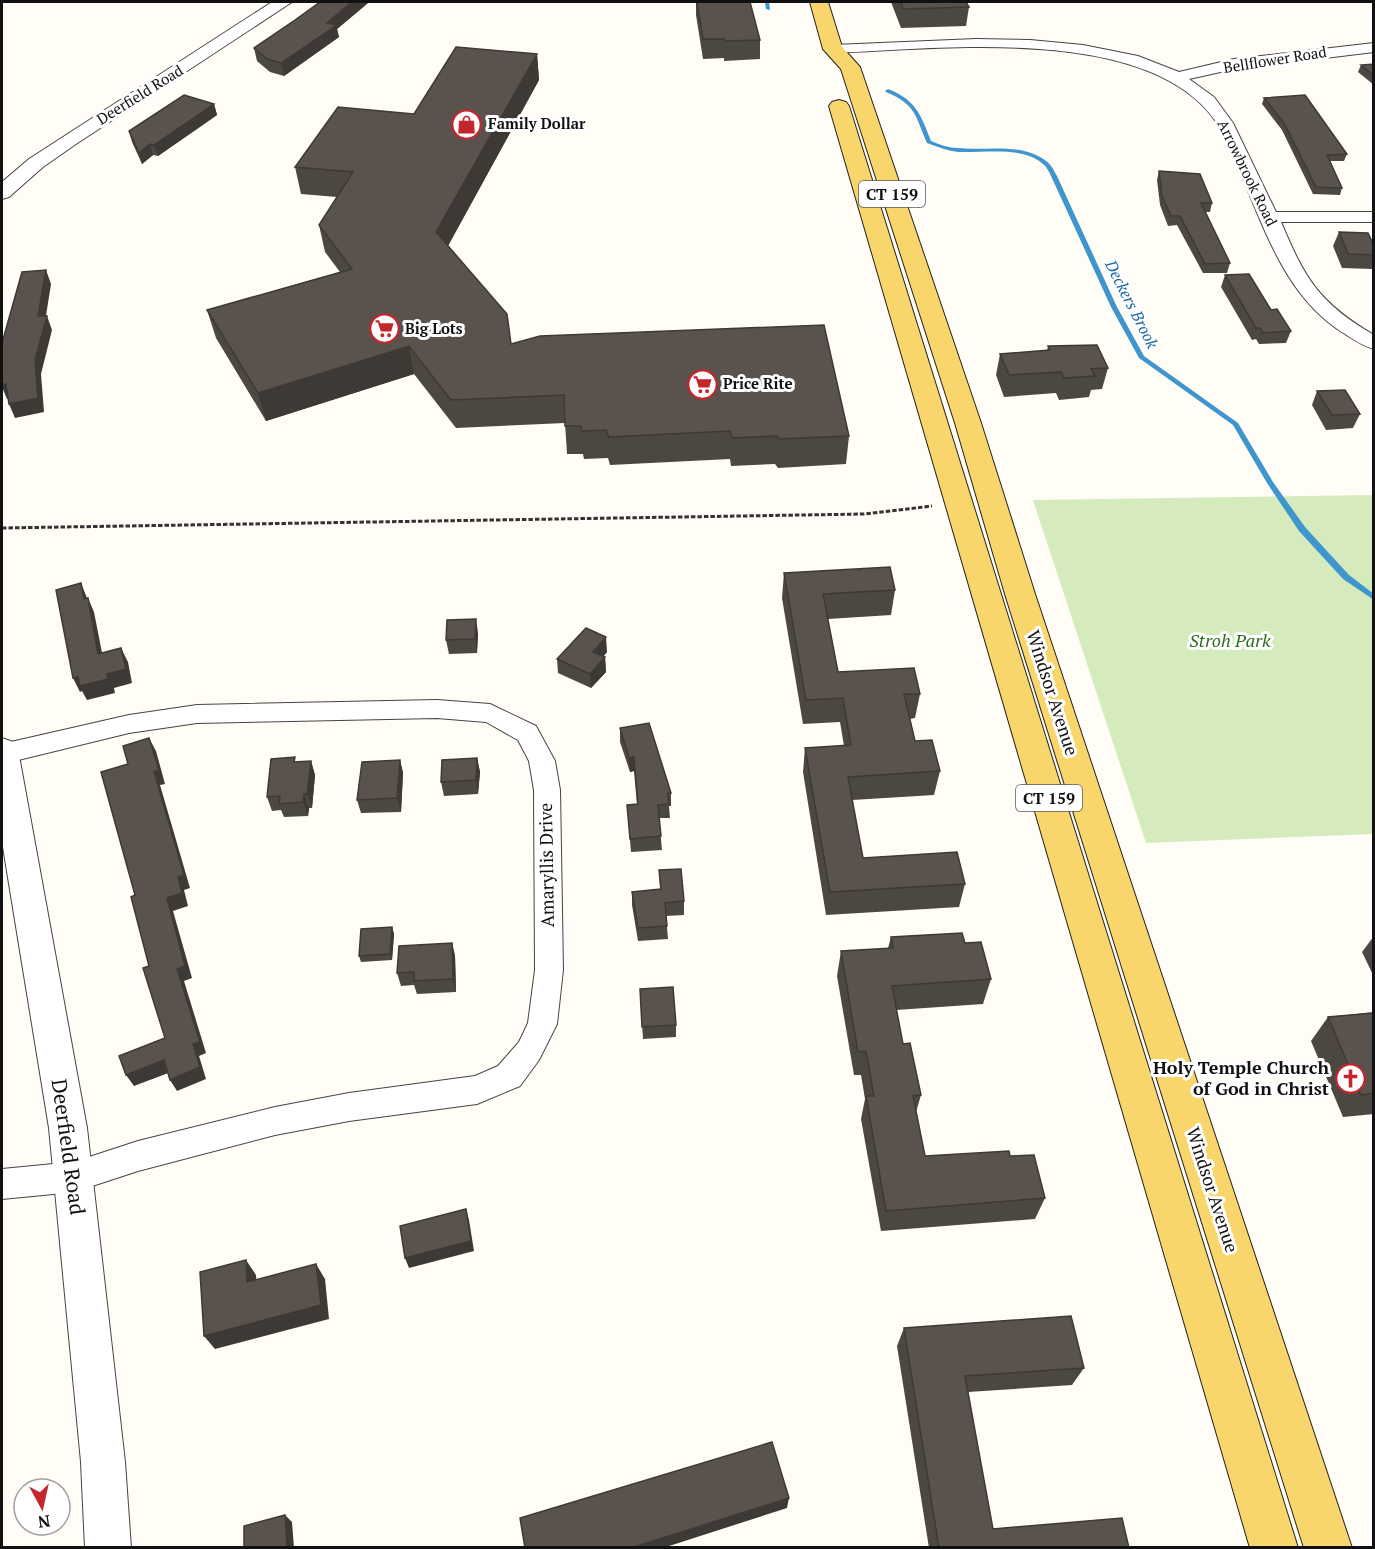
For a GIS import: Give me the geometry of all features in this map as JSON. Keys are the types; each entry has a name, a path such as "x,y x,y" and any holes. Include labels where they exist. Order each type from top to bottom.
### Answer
{"main road":[{"name":"Windsor Avenue","path":"819,2 833,49 828,66 854,114 1038,703 1137,958 1328,1548"},
{"name":"Windsor Avenue","path":"1038,703 1097,961 1274,1548"},
{"path":"1097,961 1137,958"}],"street":[{"name":"Deerfield Road","path":"2,193 36,163 69,140 283,2"},
{"name":"Arrowbrook Road","path":"833,49 1029,43 1110,54 1145,64 1177,77 1208,99 1226,124 1296,275 1319,306 1344,326 1374,343"},
{"name":"Bellflower Road","path":"1177,77 1234,64 1374,46"},
{"path":"1270,217 1374,217"},
{"name":"Amaryllis Drive","path":"2,752 129,724 197,714 437,709 490,713 527,733 542,761 547,790 549,970 542,1024 529,1051 509,1076 477,1090 349,1107 275,1121 138,1156 74,1177 2,1184"},
{"name":"Deerfield Road","path":"2,752 68,1128 103,1462 108,1548"}],"path":[{"path":"2,528 864,514 932,506"}],"green space":[{"name":"Stroh Park","path":"1373,495 1373,834 1146,843 1033,500"}],"building":[{"path":"320,2 352,2 327,23 337,25 281,63 267,59 254,48 295,20"},
{"path":"697,2 750,2 760,40 703,39"},
{"path":"901,2 966,2 969,7 903,9"},
{"path":"456,47 537,54 436,232 507,314 511,344 540,336 824,325 849,436 779,439 777,436 732,438 730,431 609,437 606,430 582,431 581,426 565,426 564,395 451,400 409,346 258,393 207,310 352,269 319,225 353,172 295,167 338,107 414,114"},
{"path":"1374,64 1374,76 1361,65"},
{"path":"184,95 214,104 139,153 129,131"},
{"path":"1305,95 1347,154 1327,155 1342,188 1316,187 1284,123 1264,98"},
{"path":"1159,171 1200,174 1212,203 1201,203 1230,263 1205,264 1180,216 1171,216 1162,196"},
{"path":"1339,232 1368,233 1374,246 1374,255 1348,254"},
{"path":"46,270 38,316 47,316 35,360 38,398 9,404 6,384 2,385 2,343 22,272"},
{"path":"1249,274 1271,310 1277,309 1291,331 1263,333 1260,328 1256,328 1225,275"},
{"path":"1097,345 1108,368 1091,369 1095,376 1064,378 1061,372 1009,375 1000,354 1050,350 1048,346"},
{"path":"1345,390 1360,414 1332,415 1317,391"},
{"path":"890,567 895,590 823,594 838,672 914,668 920,694 904,694 915,741 932,740 940,771 848,777 863,858 957,852 965,884 830,892 805,748 851,745 843,698 806,700 784,573"},
{"path":"81,583 84,599 88,598 98,654 121,648 126,669 107,674 108,679 80,686 78,677 73,678 56,590"},
{"path":"476,619 475,639 446,640 447,620"},
{"path":"586,628 606,637 593,652 605,657 590,674 557,659"},
{"path":"649,723 671,793 668,793 669,804 658,805 661,836 630,839 627,805 638,804 634,757 629,758 620,728"},
{"path":"149,738 159,770 154,772 184,875 178,877 182,893 167,898 185,966 177,969 200,1042 193,1044 200,1067 170,1080 164,1060 126,1075 119,1056 165,1038 143,968 149,966 131,897 135,895 101,772 128,764 123,746"},
{"path":"295,757 294,762 311,761 307,794 304,794 303,802 279,804 280,796 267,797 271,759"},
{"path":"477,758 476,780 441,782 442,760"},
{"path":"400,760 397,798 357,800 362,762"},
{"path":"681,869 684,901 665,903 667,926 638,928 632,892 661,889 659,870"},
{"path":"392,927 390,954 359,956 361,929"},
{"path":"962,933 965,943 981,942 991,979 892,986 903,1044 910,1043 921,1095 913,1096 925,1156 1009,1151 1010,1156 1034,1155 1045,1198 886,1211 866,1096 874,1096 866,1051 858,1052 841,951 893,948 891,937"},
{"path":"452,943 453,979 414,981 414,972 397,973 399,946"},
{"path":"673,987 676,1025 642,1027 640,989"},
{"path":"1374,1013 1374,1093 1361,1095 1328,1017"},
{"path":"466,1209 471,1241 405,1258 400,1226"},
{"path":"246,1260 247,1282 316,1264 321,1305 204,1336 200,1272"},
{"path":"1071,1316 1084,1368 965,1376 993,1529 1122,1518 1129,1548 939,1548 904,1328"},
{"path":"772,1442 789,1498 631,1548 525,1548 520,1518"},
{"path":"285,1515 287,1548 244,1548 244,1526"}],"waterway":[{"name":"Deckers Brook","path":"767,2 768,9"},
{"name":"Deckers Brook","path":"888,91 906,100 916,110 929,142 957,150 1017,151 1031,155 1046,164 1054,176 1114,307 1141,357 1236,424 1270,483 1302,529 1346,577 1374,598"}],"place":[{"name":"Family Dollar","path":"467,124"},
{"name":"Big Lots","path":"384,329"},
{"name":"Price Rite","path":"702,384"},
{"name":"Holy Temple Church of God in Christ","path":"1350,1078"}]}
